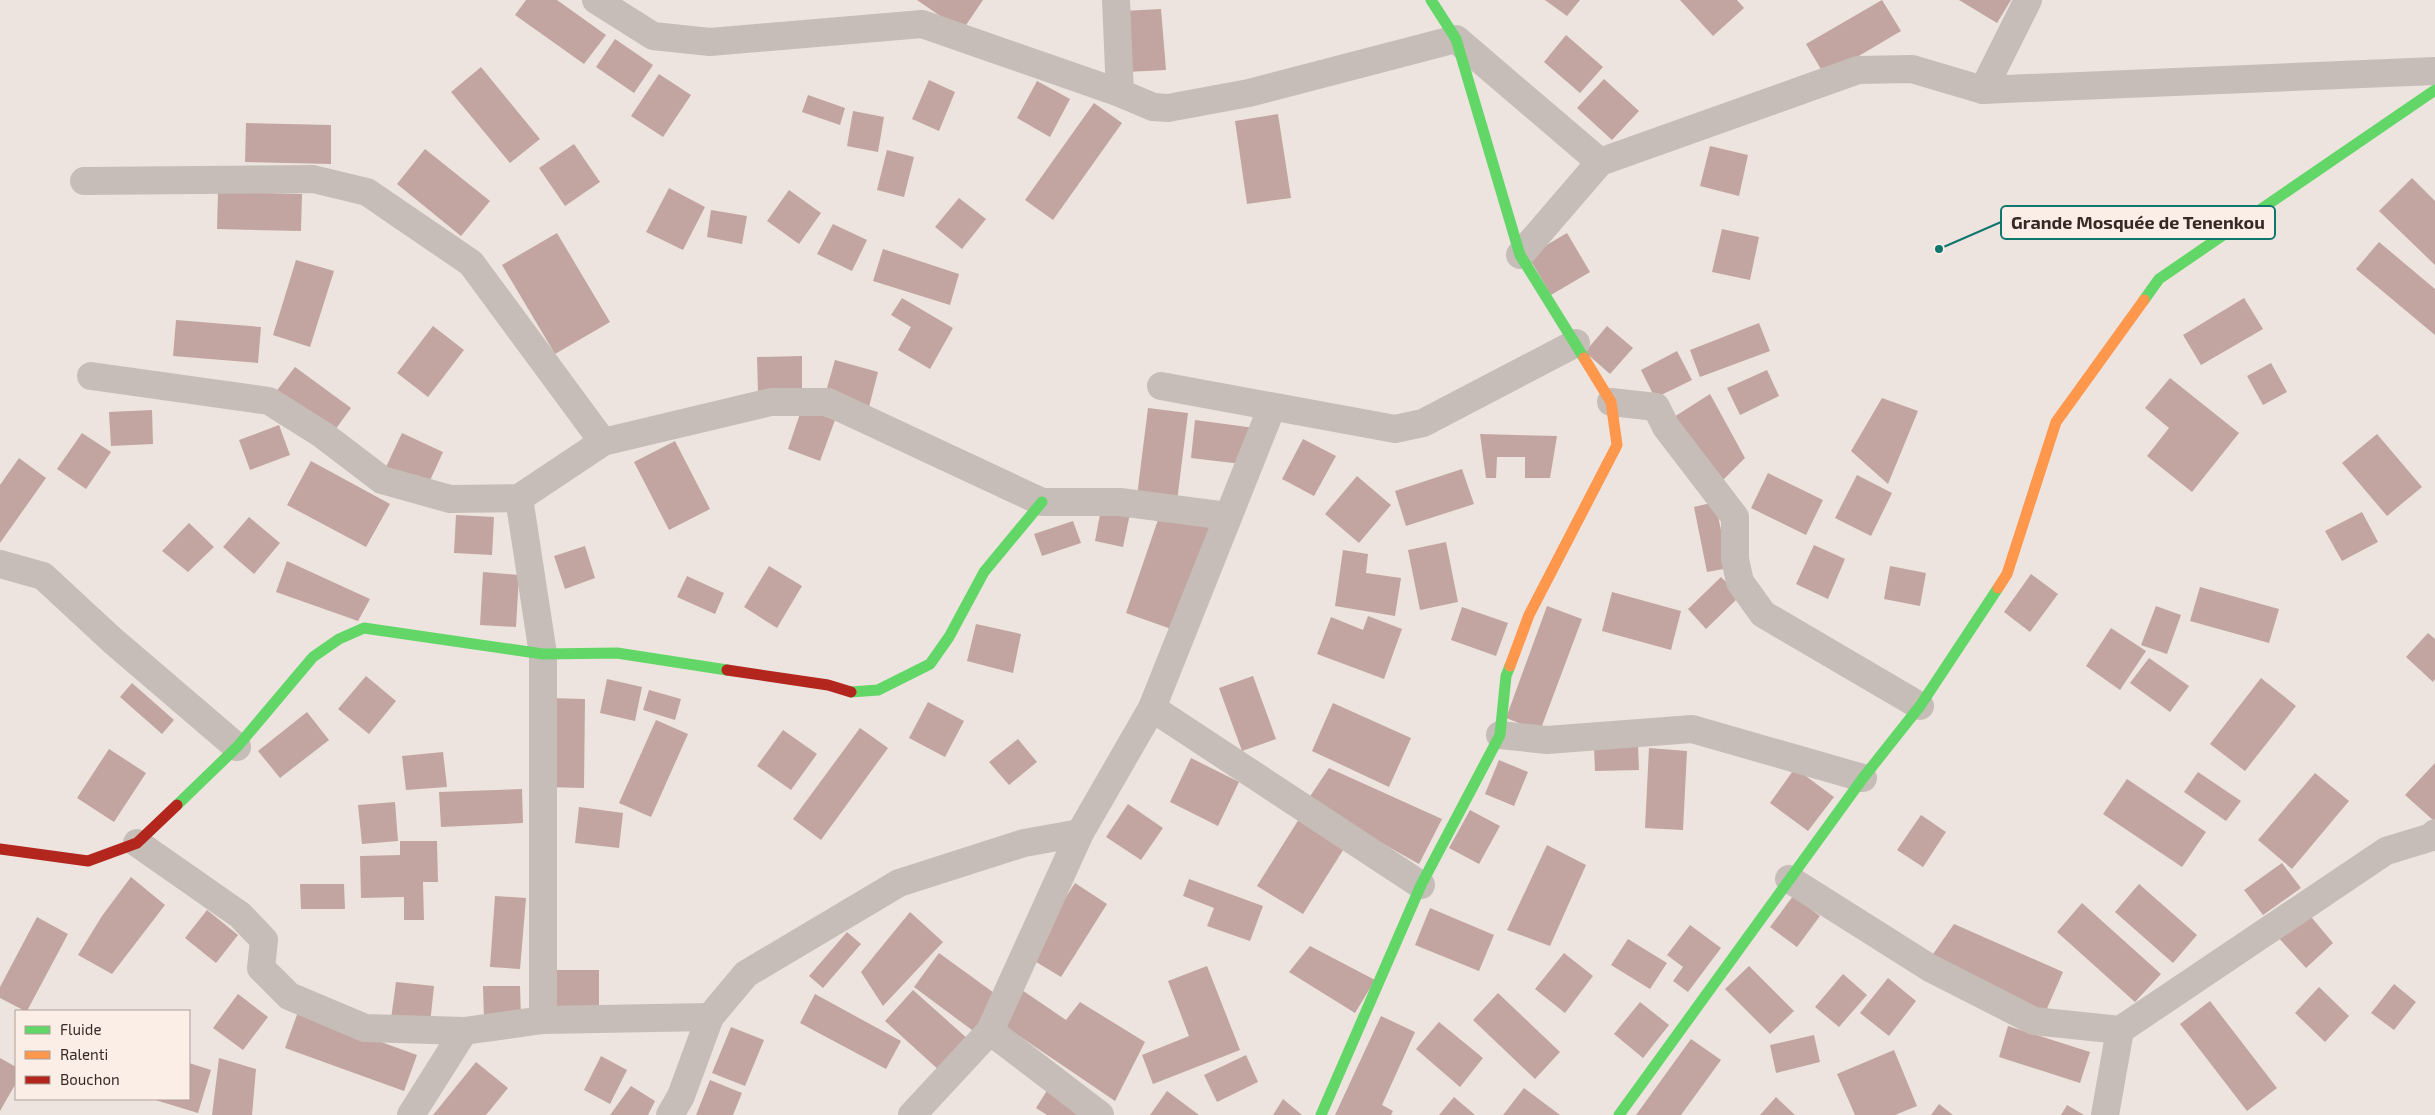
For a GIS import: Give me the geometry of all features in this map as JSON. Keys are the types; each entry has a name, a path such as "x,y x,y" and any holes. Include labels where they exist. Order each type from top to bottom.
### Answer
{"street":[{"path":"596,0 654,36 710,42 922,24 1120,93 1153,107 1168,108 1249,93 1456,39"},
{"path":"1116,0 1120,93"},
{"path":"1321,1115 1421,885 1500,735 1506,676 1529,615 1617,445 1611,402 1520,255 1456,39 1431,0"},
{"path":"1983,90 2028,0"},
{"path":"1456,39 1600,162"},
{"path":"1520,255 1600,162 1858,70 1912,69 1983,90 2435,71"},
{"path":"1619,1115 1863,778 1920,706 2007,574 2056,422 2159,279 2435,90"},
{"path":"84,181 313,179 367,192 471,263 603,442"},
{"path":"1161,386 1395,428 1423,423 1576,343"},
{"path":"90,376 268,401 323,435 382,480 450,499 520,498 603,442 771,402 828,402 1042,502 1120,502 1227,516"},
{"path":"1611,402 1656,408 1666,427 1735,517 1735,559 1740,582 1764,614 1920,706"},
{"path":"912,1115 990,1030 1080,833 1152,708 1272,407"},
{"path":"520,498 543,654 542,1020"},
{"path":"0,849 88,861 137,843 238,747 314,657 339,639 364,628 543,654 617,653 828,686 855,693 878,690 930,664 949,637 984,572 1042,502"},
{"path":"0,564 43,576 112,640 238,747"},
{"path":"1152,708 1421,885"},
{"path":"1500,735 1547,740 1692,729 1863,778"},
{"path":"670,1115 680,1096 710,1017 746,974 899,883 1024,843 1080,833"},
{"path":"1789,879 1930,968 2034,1021 2120,1030 2386,851 2432,837 2435,833"},
{"path":"137,843 246,922 264,940 260,968 289,996 365,1028 464,1031 542,1020 710,1017"},
{"path":"990,1030 1100,1115"},
{"path":"2105,1115 2120,1030"},
{"path":"411,1115 464,1031"}],"building":[{"path":"526,0 557,0 606,35 584,64 515,15"},
{"path":"917,0 983,0 962,31"},
{"path":"1545,0 1580,0 1567,16"},
{"path":"1680,0 1737,0 1744,8 1713,36"},
{"path":"1882,0 1901,31 1825,76 1806,44"},
{"path":"1959,0 2011,0 1997,23"},
{"path":"1161,9 1166,70 1126,72 1122,11"},
{"path":"1566,35 1603,67 1580,93 1544,62"},
{"path":"615,39 653,65 634,93 596,67"},
{"path":"481,67 540,139 510,163 451,92"},
{"path":"659,74 691,95 663,137 631,116"},
{"path":"1604,79 1639,111 1612,140 1577,108"},
{"path":"929,80 955,92 939,131 912,119"},
{"path":"1037,81 1070,99 1050,137 1017,118"},
{"path":"808,95 845,108 840,125 802,112"},
{"path":"1094,103 1122,123 1053,220 1025,200"},
{"path":"853,111 884,117 878,152 847,146"},
{"path":"1278,114 1291,198 1247,204 1235,121"},
{"path":"246,123 331,125 331,164 245,162"},
{"path":"574,144 600,182 565,206 539,168"},
{"path":"1710,146 1748,155 1739,196 1700,186"},
{"path":"425,149 490,201 461,236 397,184"},
{"path":"887,150 914,157 904,197 877,190"},
{"path":"2412,178 2435,201 2435,265 2379,211"},
{"path":"669,188 705,207 683,250 646,232"},
{"path":"789,190 821,213 799,244 767,221"},
{"path":"218,192 302,194 301,231 217,229"},
{"path":"959,198 986,219 962,249 935,227"},
{"path":"711,210 747,216 742,244 707,237"},
{"path":"833,224 867,240 852,271 817,254"},
{"path":"1722,229 1759,237 1750,280 1712,272"},
{"path":"557,233 610,322 555,354 502,265"},
{"path":"1567,233 1590,272 1551,295 1528,256"},
{"path":"2379,242 2435,289 2435,335 2356,269"},
{"path":"883,249 959,274 950,305 873,281"},
{"path":"296,260 334,271 310,347 273,335"},
{"path":"902,298 953,328 930,369 898,350 911,327 891,315"},
{"path":"2244,298 2263,329 2201,365 2183,335"},
{"path":"176,320 261,327 258,363 173,356"},
{"path":"1759,323 1770,351 1700,377 1690,350"},
{"path":"433,326 464,350 428,397 397,373"},
{"path":"1607,326 1633,348 1610,374 1585,352"},
{"path":"1677,351 1692,380 1655,398 1641,370"},
{"path":"802,356 802,393 758,393 757,357"},
{"path":"835,360 878,372 869,407 825,395"},
{"path":"2271,363 2287,392 2263,405 2247,376"},
{"path":"295,367 351,408 332,434 275,393"},
{"path":"1767,370 1779,396 1740,415 1727,388"},
{"path":"2170,378 2239,433 2192,492 2147,456 2169,428 2145,408"},
{"path":"1710,394 1745,458 1716,487 1674,417"},
{"path":"1882,398 1918,411 1888,484 1851,451"},
{"path":"802,408 835,420 820,461 788,449"},
{"path":"1148,408 1188,413 1177,501 1137,496"},
{"path":"152,410 153,444 111,446 109,412"},
{"path":"1195,420 1255,428 1250,465 1191,458"},
{"path":"279,425 290,455 250,470 239,440"},
{"path":"82,433 111,452 86,489 57,469"},
{"path":"402,433 443,452 427,487 386,467"},
{"path":"1480,434 1557,436 1550,478 1525,478 1525,457 1497,457 1496,478 1486,478"},
{"path":"2377,434 2422,487 2387,516 2342,463"},
{"path":"1303,439 1336,456 1314,496 1282,479"},
{"path":"675,441 710,509 669,530 634,462"},
{"path":"19,458 46,478 0,543 0,485"},
{"path":"311,461 390,504 366,547 287,505"},
{"path":"1462,469 1474,504 1406,526 1395,491"},
{"path":"1768,473 1823,500 1806,535 1751,508"},
{"path":"1857,475 1892,493 1871,536 1835,518"},
{"path":"1357,476 1391,505 1359,543 1325,514"},
{"path":"1715,502 1729,568 1707,572 1694,507"},
{"path":"1102,504 1131,509 1123,547 1095,541"},
{"path":"1161,511 1210,528 1174,630 1126,613"},
{"path":"2362,512 2378,542 2342,561 2325,531"},
{"path":"456,515 494,517 492,555 454,553"},
{"path":"249,517 280,543 254,574 223,547"},
{"path":"1073,521 1081,543 1042,556 1034,534"},
{"path":"189,523 214,547 188,572 162,551"},
{"path":"1446,542 1458,602 1420,610 1408,550"},
{"path":"1814,545 1845,559 1828,599 1796,584"},
{"path":"585,546 595,578 565,589 554,556"},
{"path":"1343,550 1368,554 1366,573 1401,578 1395,616 1335,606"},
{"path":"287,561 370,599 358,621 276,592"},
{"path":"769,566 802,586 777,628 744,607"},
{"path":"1890,566 1926,573 1920,606 1884,599"},
{"path":"483,572 519,575 516,627 480,625"},
{"path":"2031,574 2058,594 2030,632 2004,612"},
{"path":"687,576 724,593 715,614 677,597"},
{"path":"1721,577 1740,596 1706,629 1688,609"},
{"path":"2200,587 2279,609 2269,643 2190,621"},
{"path":"1612,592 1681,611 1671,650 1602,631"},
{"path":"1547,606 1582,619 1540,731 1506,718"},
{"path":"2156,606 2181,615 2167,654 2141,645"},
{"path":"1462,607 1508,623 1496,656 1451,640"},
{"path":"1368,616 1402,629 1384,679 1317,654 1331,617 1363,630"},
{"path":"976,624 1021,634 1013,673 967,661"},
{"path":"2111,628 2146,651 2120,690 2086,666"},
{"path":"2428,633 2435,639 2435,679 2433,682 2406,657"},
{"path":"2149,658 2189,686 2170,712 2130,683"},
{"path":"366,676 396,701 369,734 338,709"},
{"path":"1253,676 1276,739 1242,751 1219,688"},
{"path":"2261,678 2296,706 2245,771 2210,744"},
{"path":"607,679 642,687 635,721 600,713"},
{"path":"132,683 174,720 162,734 120,697"},
{"path":"649,690 681,699 675,720 643,710"},
{"path":"548,698 585,699 584,788 546,787"},
{"path":"928,702 964,721 945,757 909,738"},
{"path":"1333,703 1411,738 1389,787 1312,751"},
{"path":"307,712 329,740 280,778 258,751"},
{"path":"656,720 688,734 651,817 619,803"},
{"path":"860,728 888,748 821,840 793,819"},
{"path":"783,730 817,754 791,790 757,766"},
{"path":"1018,739 1037,762 1009,785 989,762"},
{"path":"1638,744 1639,770 1595,771 1594,745"},
{"path":"1649,748 1687,751 1683,830 1645,828"},
{"path":"109,749 146,773 114,822 77,798"},
{"path":"443,752 447,787 406,790 402,756"},
{"path":"1191,758 1239,782 1218,826 1170,802"},
{"path":"1499,760 1528,772 1514,806 1485,794"},
{"path":"2435,763 2435,819 2434,821 2405,795"},
{"path":"1329,768 1442,819 1419,864 1307,801"},
{"path":"1795,768 1834,797 1808,831 1770,803"},
{"path":"2198,772 2241,801 2226,821 2184,792"},
{"path":"2315,773 2349,801 2292,869 2258,840"},
{"path":"2127,779 2206,832 2182,867 2103,814"},
{"path":"522,789 523,823 441,827 439,792"},
{"path":"395,802 398,841 362,844 358,805"},
{"path":"1128,804 1163,828 1141,860 1106,837"},
{"path":"579,807 623,813 619,848 575,843"},
{"path":"1470,810 1500,826 1479,864 1449,848"},
{"path":"1921,815 1946,832 1923,867 1897,850"},
{"path":"1299,819 1345,847 1303,914 1257,886"},
{"path":"400,841 437,841 438,882 423,882 424,920 404,920 404,897 361,898 360,856 400,855"},
{"path":"1547,845 1586,865 1550,946 1507,930"},
{"path":"2282,863 2301,888 2263,915 2244,890"},
{"path":"131,877 165,905 112,974 78,955 102,916"},
{"path":"1189,879 1263,906 1250,941 1207,926 1214,908 1183,896"},
{"path":"1075,883 1107,904 1061,977 1028,957"},
{"path":"300,884 344,884 345,909 301,909"},
{"path":"2139,884 2197,935 2173,963 2115,912"},
{"path":"495,896 526,898 520,969 490,967"},
{"path":"1793,896 1820,916 1797,947 1770,927"},
{"path":"2082,903 2161,974 2135,1002 2057,932"},
{"path":"1430,908 1494,935 1479,971 1415,945"},
{"path":"207,910 238,935 216,963 185,938"},
{"path":"910,912 943,942 883,1006 861,972"},
{"path":"2307,912 2333,943 2306,968 2277,936"},
{"path":"37,917 68,934 28,1010 23,1010 0,998 0,987"},
{"path":"1954,924 2063,972 2045,1013 1929,960"},
{"path":"1690,925 1721,948 1688,992 1673,981 1683,967 1667,955"},
{"path":"847,932 861,944 823,988 809,976"},
{"path":"1628,939 1667,963 1650,989 1611,965"},
{"path":"1310,946 1375,980 1355,1013 1289,972"},
{"path":"939,953 1001,998 976,1033 914,987"},
{"path":"1564,953 1593,976 1565,1013 1535,989"},
{"path":"1207,966 1240,1050 1153,1084 1142,1055 1189,1036 1168,981"},
{"path":"1749,966 1794,1011 1770,1034 1725,989"},
{"path":"549,970 599,970 599,1009 549,1009"},
{"path":"1843,974 1867,995 1839,1027 1815,1007"},
{"path":"1888,978 1916,1001 1889,1036 1860,1013"},
{"path":"396,982 434,986 430,1024 391,1019"},
{"path":"2394,984 2416,1002 2394,1030 2371,1013"},
{"path":"483,986 520,986 521,1019 484,1020"},
{"path":"2319,987 2349,1016 2325,1042 2295,1013"},
{"path":"913,990 969,1040 941,1072 885,1021"},
{"path":"1022,990 1066,1020 1080,1002 1145,1042 1115,1101 1003,1025"},
{"path":"1498,993 1560,1052 1535,1079 1473,1020"},
{"path":"238,994 268,1017 243,1050 213,1028"},
{"path":"815,994 901,1041 886,1069 800,1023"},
{"path":"2210,1001 2277,1088 2247,1111 2180,1024"},
{"path":"1640,1002 1669,1025 1643,1058 1614,1034"},
{"path":"298,1012 417,1055 404,1091 285,1048"},
{"path":"1381,1016 1415,1032 1382,1105 1393,1111 1391,1115 1335,1115"},
{"path":"1439,1022 1483,1058 1460,1087 1416,1049"},
{"path":"2008,1026 2090,1052 2080,1083 1999,1057"},
{"path":"731,1027 764,1040 745,1086 712,1073"},
{"path":"1814,1035 1820,1062 1776,1073 1770,1045"},
{"path":"1691,1039 1721,1060 1681,1115 1636,1115"},
{"path":"1894,1050 1917,1106 1895,1115 1855,1115 1837,1074"},
{"path":"1246,1055 1258,1082 1217,1102 1204,1075"},
{"path":"601,1056 627,1070 610,1104 584,1090"},
{"path":"0,1058 15,1066 15,1085 0,1111"},
{"path":"219,1058 256,1069 252,1115 212,1115"},
{"path":"476,1062 508,1088 486,1115 433,1115"},
{"path":"190,1063 211,1070 198,1113 155,1100 190,1100"},
{"path":"710,1080 742,1093 733,1115 696,1115"},
{"path":"631,1086 655,1101 648,1115 610,1115"},
{"path":"1524,1088 1560,1115 1503,1115"},
{"path":"1048,1089 1088,1115 1047,1115 1036,1108"},
{"path":"1167,1091 1199,1115 1150,1115"},
{"path":"1454,1097 1475,1115 1439,1115"},
{"path":"1776,1097 1795,1115 1760,1115"},
{"path":"1283,1099 1302,1115 1273,1115"},
{"path":"1939,1104 1953,1115 1931,1115"},
{"path":"2067,1105 2084,1115 2061,1115"}],"traffic: fast":[{"path":"1431,0 1456,39 1520,255 1584,358"},
{"path":"2144,300 2159,279 2435,90"},
{"path":"851,692 878,690 930,664 949,637 984,572 1042,502"},
{"path":"1619,1115 1863,778 1920,706 1998,588"},
{"path":"177,805 237,747 313,657 339,639 364,628 543,654 617,653 727,670"},
{"path":"1321,1115 1421,885 1500,735 1506,676 1510,666"}],"traffic: slow":[{"path":"1998,588 2007,574 2056,422 2144,300"},
{"path":"1510,666 1529,615 1617,445 1611,402 1584,358"}],"traffic: jam":[{"path":"727,670 828,685 851,692"},
{"path":"0,849 88,861 137,843 177,805"}],"place":[{"name":"Grande Mosquée de Tenenkou","path":"1939,249"}]}
